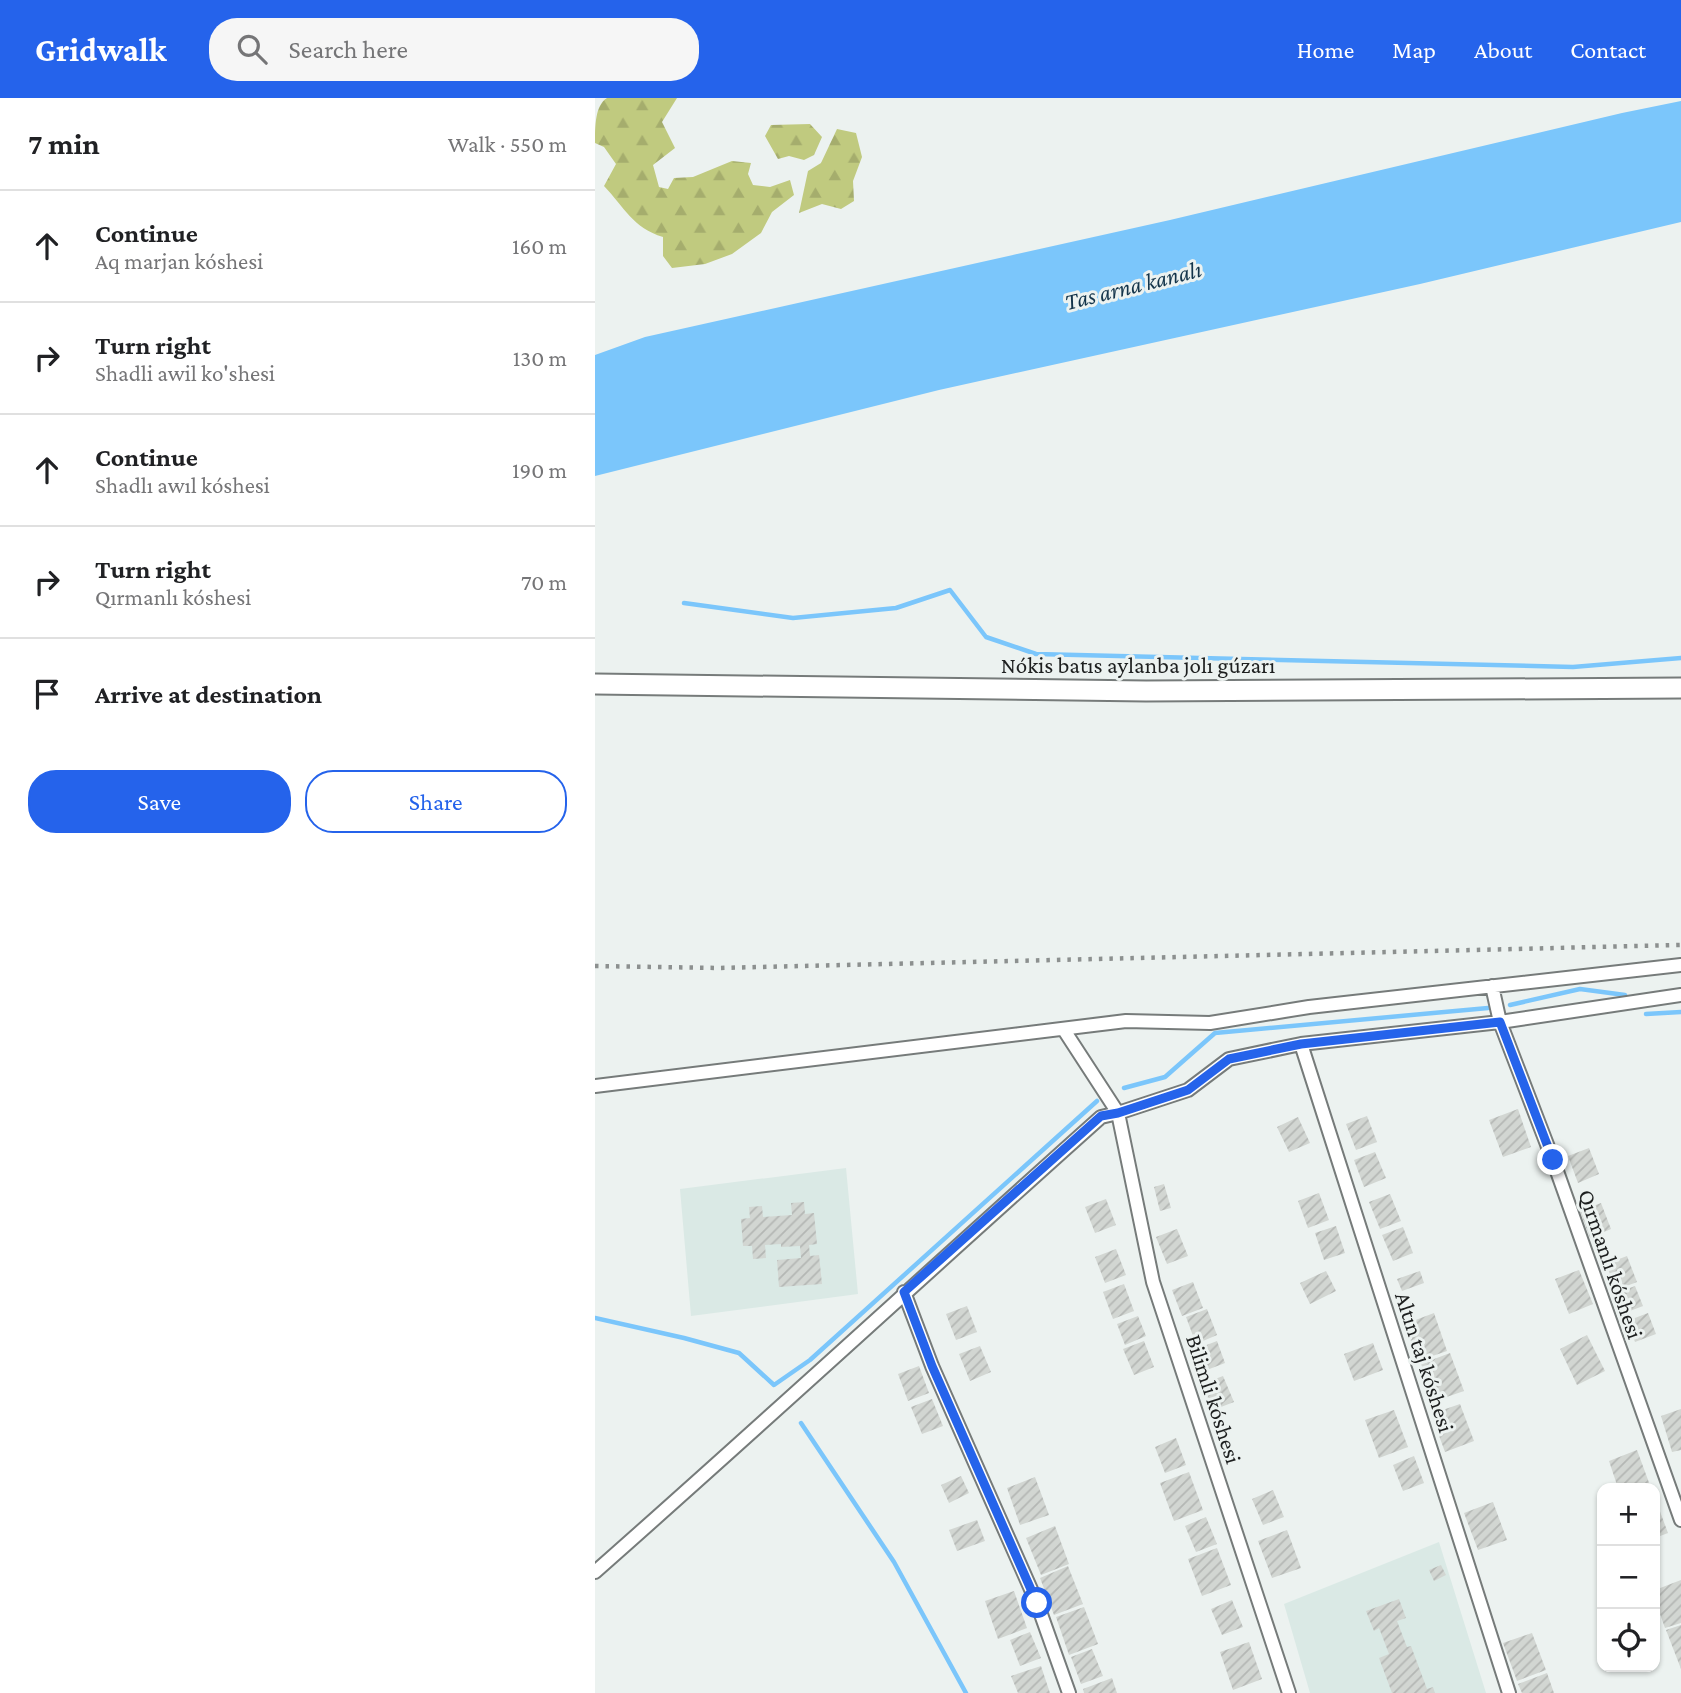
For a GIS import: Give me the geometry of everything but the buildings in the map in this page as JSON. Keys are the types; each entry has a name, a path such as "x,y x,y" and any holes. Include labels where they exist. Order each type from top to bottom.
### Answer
{"main road":[{"name":"Nókis batıs aylanba jolı gúzarı","path":"595,684 1146,691 1681,688"}],"street":[{"path":"595,1086 1126,1021 1210,1023 1309,1007 1681,964"},
{"name":"Qırmanlı kóshesi","path":"1492,986 1500,1022 1553,1160 1681,1520"},
{"path":"595,1572 770,1418 904,1292 1101,1116 1188,1090 1229,1059 1301,1044 1500,1022 1681,995"},
{"path":"1063,1030 1118,1113"},
{"name":"Altın taj kóshesi","path":"1301,1044 1509,1693"},
{"name":"Bilimli kóshesi","path":"1118,1113 1153,1282 1289,1693"},
{"path":"904,1292 932,1366 1037,1603 1069,1693"}],"shaded area":[{"path":"846,1168 858,1294 691,1316 680,1189"},
{"path":"1439,1542 1486,1693 1310,1693 1284,1604"}],"green space":[{"path":"607,98 677,98 662,122 675,148 653,165 659,187 668,189 674,178 693,177 732,161 751,163 748,174 753,185 770,187 790,180 794,195 772,212 761,233 732,254 705,264 672,268 663,256 663,237 636,222 604,186 616,164 604,147 595,143 598,111"},
{"path":"810,124 822,137 814,155 804,160 789,156 778,159 765,136 771,125"},
{"path":"837,129 856,133 862,157 853,181 854,201 841,209 822,204 799,213 808,171 821,163"}],"water":[{"name":"Tas arna kanalı","path":"1681,101 1681,222 1420,284 939,390 595,476 595,355 645,337 1170,220"}],"waterway":[{"path":"684,603 793,618 896,608 950,590 986,637 1036,654 1573,667 1681,658"},
{"path":"1510,1005 1580,989 1625,995"},
{"path":"1124,1088 1165,1077 1215,1033 1488,1008"},
{"path":"1646,1014 1681,1012"},
{"path":"595,1318 739,1353 774,1385 810,1360 1097,1101"},
{"path":"801,1423 894,1562 966,1693"}],"railway":[{"path":"595,966 719,968 1681,945"}],"route":[{"path":"1037,1603 932,1366 904,1292 1101,1116 1188,1090 1229,1059 1301,1044 1500,1022 1553,1160"}]}
